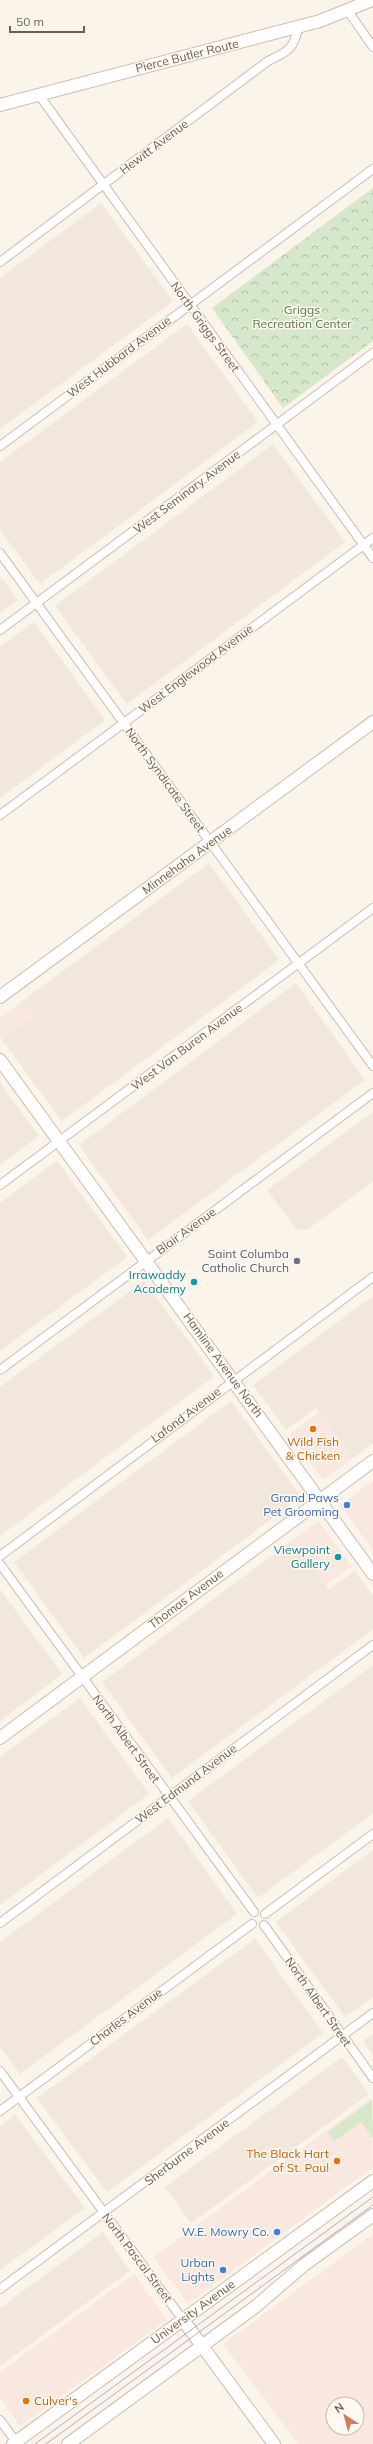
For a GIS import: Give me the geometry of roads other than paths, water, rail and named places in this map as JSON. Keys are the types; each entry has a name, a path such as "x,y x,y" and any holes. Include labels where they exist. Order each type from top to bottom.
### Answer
{"street":[{"name":"Pierce Butler Route","path":"0,105 298,28 348,11 372,0"},
{"path":"348,11 373,47"},
{"name":"Hewitt Avenue","path":"0,262 268,61 289,51 296,40 298,28"},
{"name":"North Griggs Street","path":"39,95 103,186 373,558"},
{"name":"West Hubbard Avenue","path":"0,446 373,170"},
{"name":"West Seminary Avenue","path":"0,630 373,353"},
{"name":"West Englewood Avenue","path":"0,815 373,538"},
{"name":"North Syndicate Street","path":"0,553 373,1066"},
{"name":"Minnehaha Avenue","path":"0,997 373,722"},
{"name":"West Van Buren Avenue","path":"0,1185 373,908"},
{"name":"Hamline Avenue North","path":"0,1060 234,1380 373,1574"},
{"name":"Blair Avenue","path":"0,1370 146,1260 373,1093"},
{"name":"Lafond Avenue","path":"0,1556 373,1277"},
{"name":"Thomas Avenue","path":"0,1738 373,1460"},
{"name":"North Albert Street","path":"0,1564 168,1797 254,1912"},
{"name":"West Edmund Avenue","path":"0,1923 373,1645"},
{"path":"265,1914 373,1834"},
{"path":"259,1911 265,1914 266,1920 264,1925 258,1927 252,1924 250,1919 254,1912 259,1911"},
{"name":"Charles Avenue","path":"0,2111 252,1924"},
{"name":"North Albert Street","path":"264,1925 373,2078"},
{"name":"Sherburne Avenue","path":"0,2289 373,2014"},
{"name":"North Pascal Street","path":"0,2071 203,2345 274,2444"},
{"name":"University Avenue","path":"15,2443 373,2180"},
{"path":"68,2444 203,2345 304,2265 373,2215"},
{"path":"0,2420 15,2443"}],"tram line":[{"path":"35,2444 373,2197"},
{"path":"46,2444 373,2205"}],"place":[{"name":"Saint Columba Catholic Church","path":"297,1261"},
{"name":"Irrawaddy Academy","path":"194,1282"},
{"name":"Wild Fish & Chicken","path":"313,1429"},
{"name":"Grand Paws Pet Grooming","path":"347,1505"},
{"name":"Viewpoint Gallery","path":"338,1557"},
{"name":"The Black Hart of St. Paul","path":"337,2161"},
{"name":"W.E. Mowry Co.","path":"277,2232"},
{"name":"Urban Lights","path":"223,2270"},
{"name":"Culver's","path":"26,2401"}],"park label":[{"name":"Griggs Recreation Center","path":"302,317"}]}
